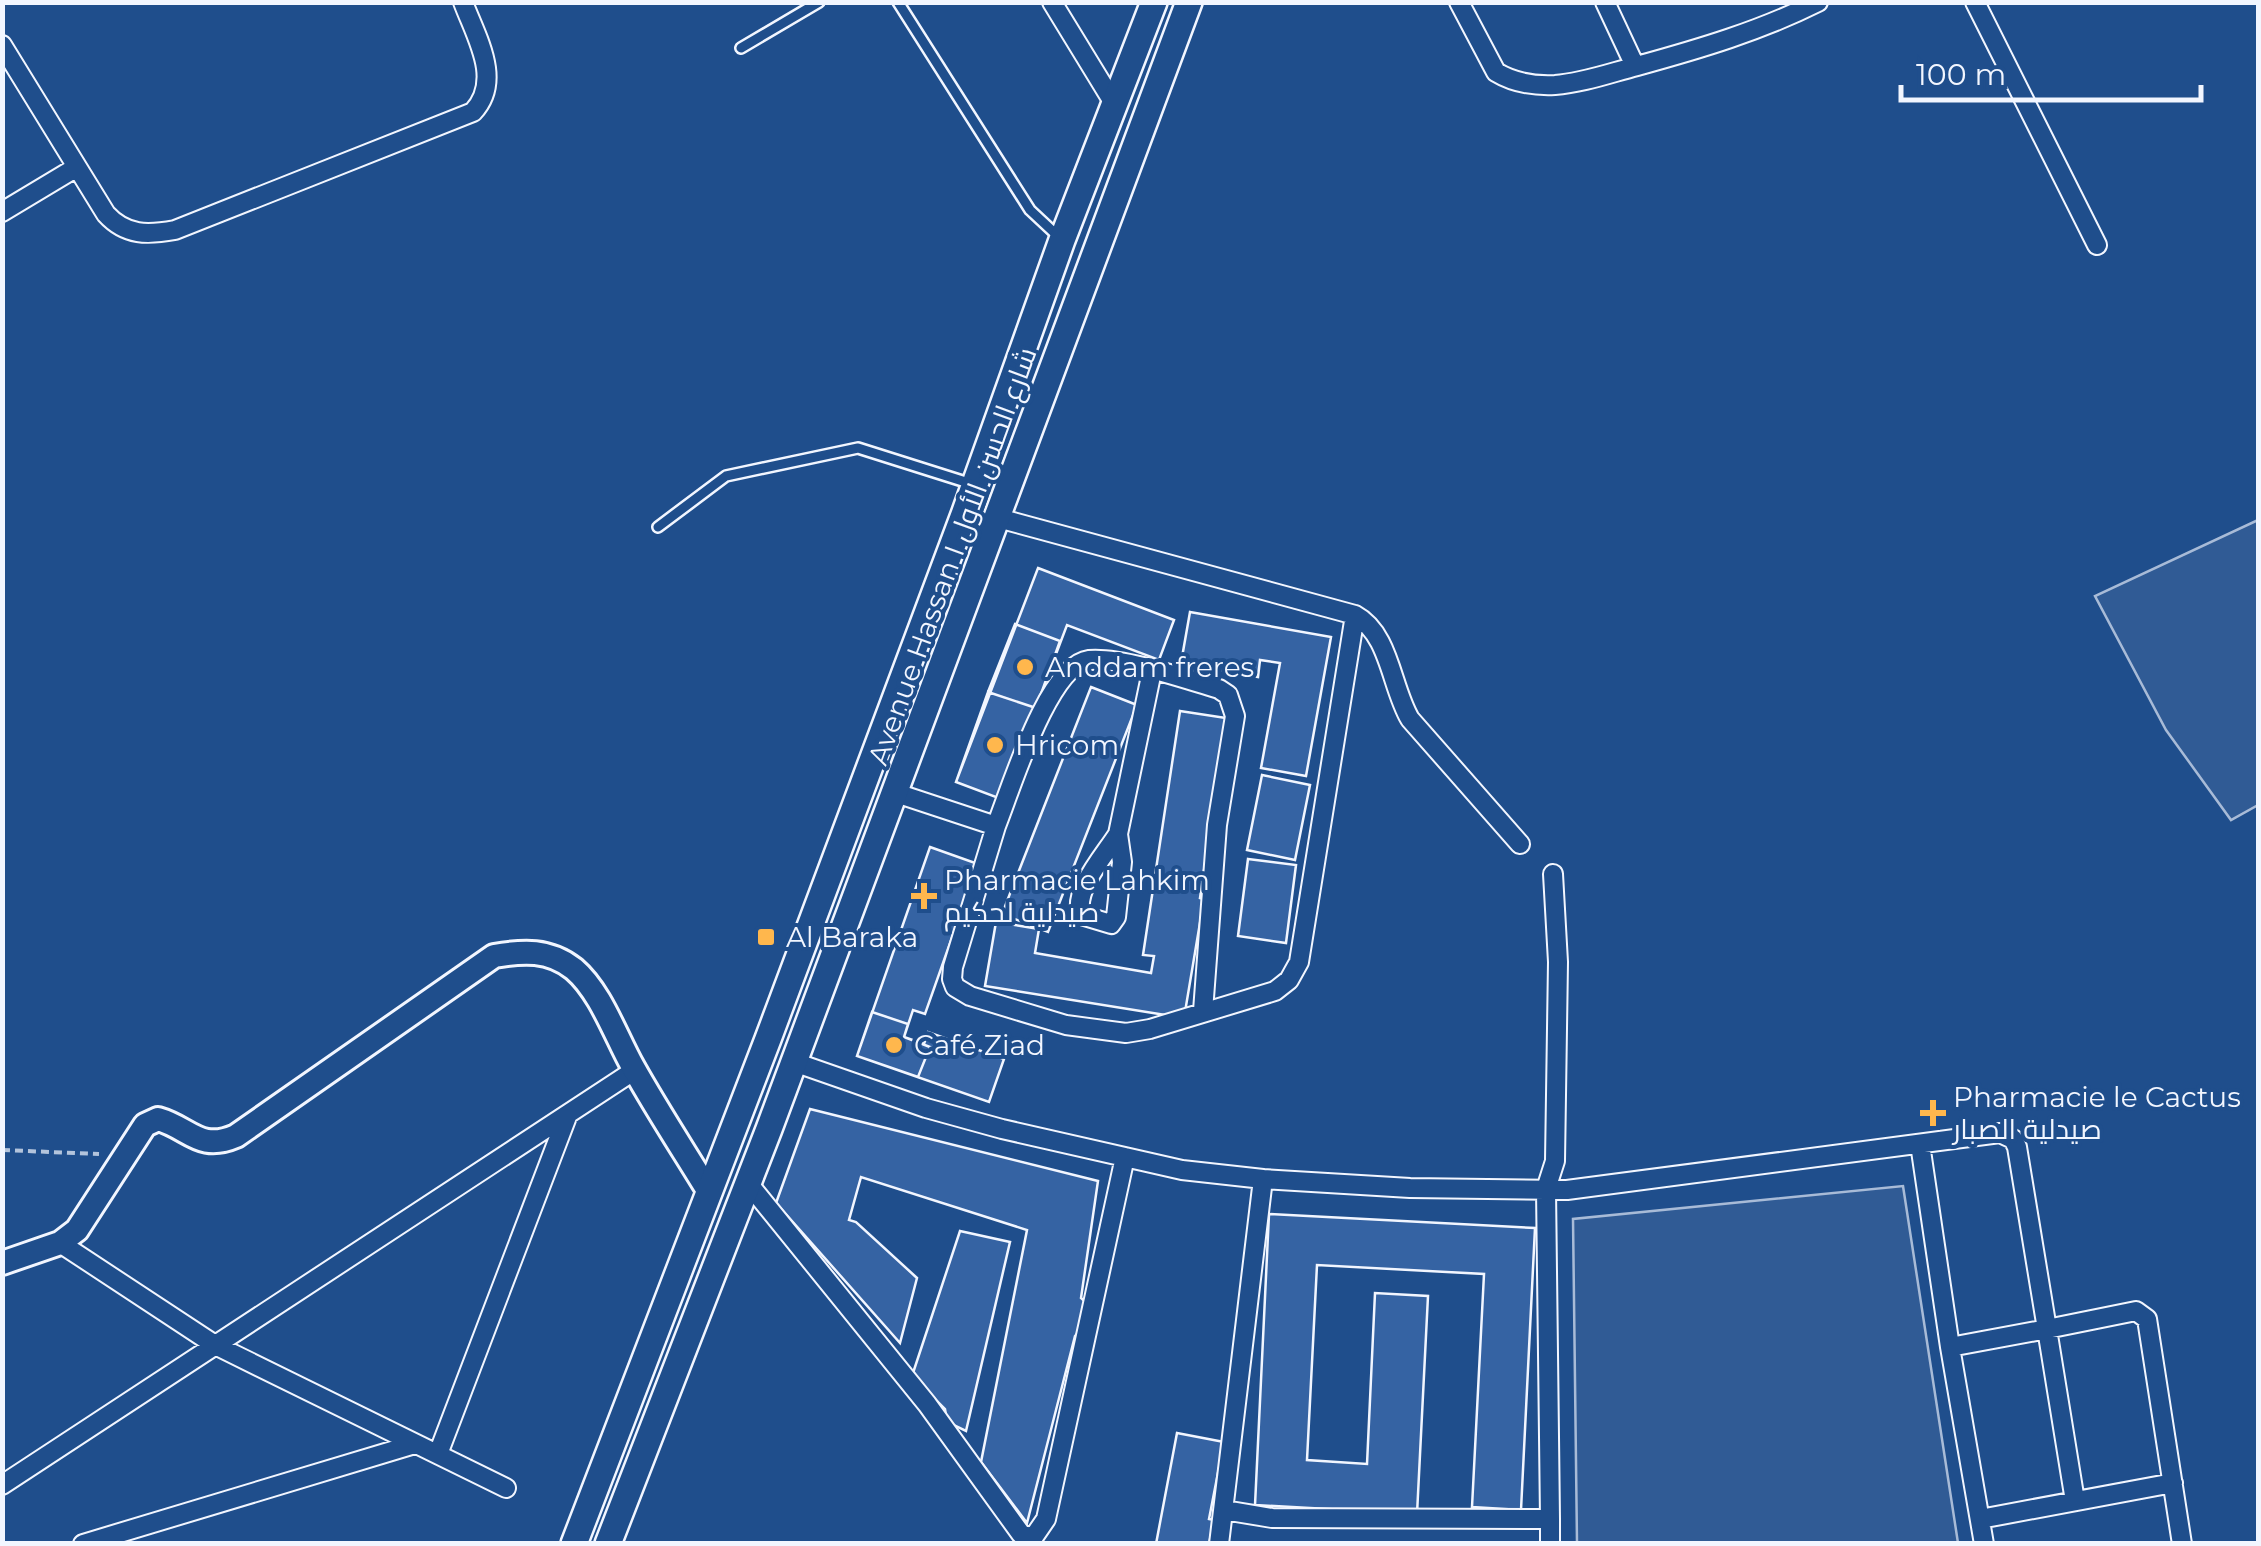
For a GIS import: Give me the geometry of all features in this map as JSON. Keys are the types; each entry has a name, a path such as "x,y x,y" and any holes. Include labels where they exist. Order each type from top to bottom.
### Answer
{"main road":[{"path":"574,1544 1154,2"},
{"name":"Avenue Hassan I شارع الحسن الأول","path":"608,1544 769,1130 1190,2"}],"street":[{"path":"2,45 116,225 148,235 175,230 453,121 479,105 488,76 463,2"},
{"path":"1052,2 1115,105"},
{"path":"1459,2 1496,72 1508,80 1554,85 1586,80 1733,38 1784,20 1818,2"},
{"path":"1605,2 1635,66"},
{"path":"1975,2 2097,245"},
{"path":"2,212 77,167"},
{"path":"998,518 1355,614 1365,620 1378,636 1410,719 1520,844"},
{"path":"1204,1010 1217,824 1235,716 1234,704 1219,689 1111,661 1088,660 1065,672 1048,698 996,826 953,967 955,988 1010,1011 1066,1025 1126,1033 1275,991 1290,980 1299,962 1355,614"},
{"path":"1118,834 1152,671"},
{"path":"896,792 996,826"},
{"path":"1550,1544 1546,1189 1555,1161 1558,962 1553,874"},
{"path":"2,1263 60,1242 77,1230 146,1125 158,1118 202,1142 221,1143 494,956 526,950 553,956 576,971 596,998 634,1070 709,1192"},
{"path":"794,1062 1002,1130 1182,1170 1263,1180 1410,1188 1568,1190 2000,1133 2013,1138 2075,1501"},
{"path":"2,1484 634,1070"},
{"path":"438,1454 569,1113"},
{"path":"1920,1144 1984,1544"},
{"path":"748,1183 927,1404 1022,1534 1034,1538 1046,1519 1125,1157"},
{"path":"1219,1544 1263,1180"},
{"path":"60,1242 215,1345 506,1488"},
{"path":"1950,1347 2130,1312 2144,1315 2182,1544"},
{"path":"83,1544 416,1444"},
{"path":"1980,1519 2173,1483"},
{"path":"1224,1510 1272,1518 1550,1519"}],"lane":[{"path":"741,48 819,2"},
{"path":"898,2 1030,210 1062,240"},
{"path":"658,528 726,476 858,448 975,485"}],"path":[{"path":"2,1150 124,1156"}],"shaded area":[{"path":"2258,520 2258,805 2231,820 2166,730 2095,596"},
{"path":"1903,1186 1958,1543 1577,1543 1573,1219"}],"building":[{"path":"1038,568 1174,620 1159,660 1067,625 1001,799 956,782"},
{"path":"1190,612 1331,637 1306,776 1261,768 1280,663 1260,660 1258,677 1181,663"},
{"name":"Anddam freres","path":"1015,624 1060,641 1036,708 988,692"},
{"path":"1091,687 1137,705 1048,932 1002,914"},
{"name":"Hricom","path":"988,692 1036,708 1001,799 956,782"},
{"path":"1180,711 1226,718 1200,898 1204,899 1184,1018 985,986 996,922 1039,929 1035,953 1151,973 1154,956 1143,955"},
{"path":"1262,775 1310,785 1295,860 1247,850"},
{"path":"930,847 978,864 925,1014 913,1010 904,1037 924,1044 928,1032 1004,1059 989,1102 857,1056"},
{"path":"1248,859 1296,865 1286,943 1238,936"},
{"name":"Café Ziad","path":"872,1012 908,1024 904,1037 930,1047 918,1077 857,1056"},
{"path":"810,1109 1098,1181 1081,1298 1089,1305 1082,1328 1075,1336 1027,1523 981,1462 1027,1230 861,1177 849,1220 856,1222 917,1278 900,1343 776,1203"},
{"path":"1269,1214 1535,1228 1521,1510 1472,1507 1484,1274 1317,1265 1307,1460 1367,1464 1375,1293 1428,1296 1417,1514 1255,1505"},
{"path":"960,1231 1010,1242 966,1431 947,1422 945,1409 912,1376"},
{"path":"1177,1433 1224,1442 1209,1519 1214,1520 1209,1544 1156,1544"}],"place":[{"name":"Anddam freres","path":"1025,667"},
{"name":"Hricom","path":"995,745"},
{"name":"Pharmacie Lahkim صيدلية لحكيم","path":"924,896"},
{"name":"Al Baraka","path":"766,937"},
{"name":"Café Ziad","path":"894,1045"},
{"name":"Pharmacie le Cactus صيدلية الصبار","path":"1933,1113"}]}
